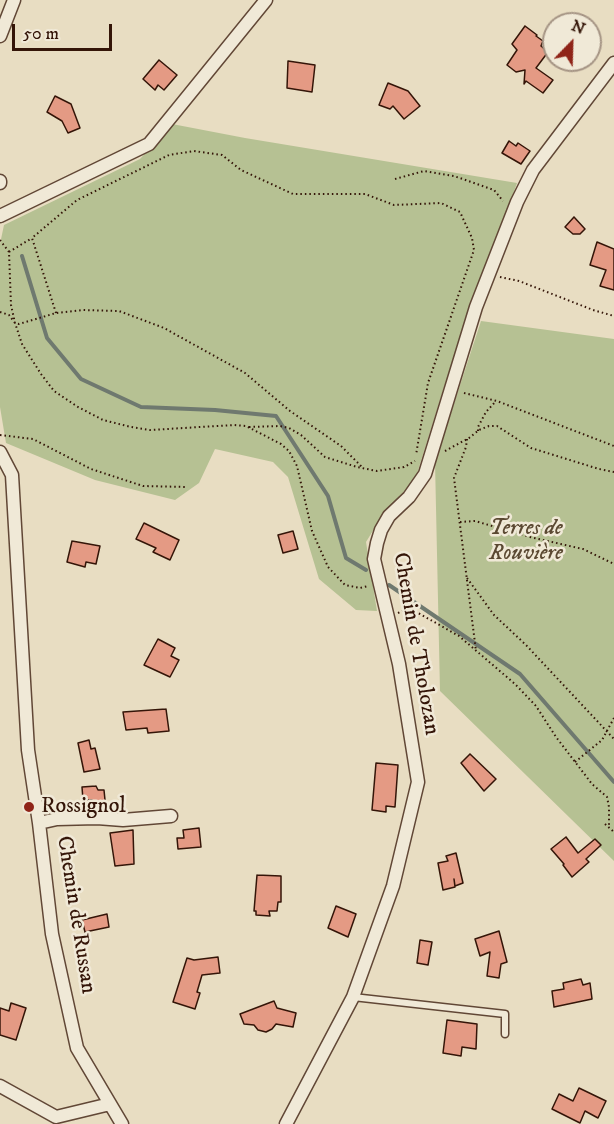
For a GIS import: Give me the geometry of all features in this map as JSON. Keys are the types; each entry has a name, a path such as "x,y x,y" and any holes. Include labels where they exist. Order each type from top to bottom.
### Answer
{"street":[{"path":"0,36 14,0"},
{"path":"0,216 149,144 266,0"},
{"name":"Chemin de Tholozan","path":"286,1124 353,997 393,886 418,782 399,663 374,559 381,530 389,516 417,488 424,474 476,307 513,212 533,170 614,63"},
{"name":"Chemin de Russan","path":"0,452 12,475 28,750 52,934 77,1048 122,1124"},
{"path":"39,823 57,819 123,820 171,816"},
{"path":"0,1086 56,1117 110,1104"}],"lane":[{"path":"353,997 505,1014 505,1034"}],"path":[{"path":"9,252 32,238 77,200 169,155 194,151 222,155 241,170 293,194 365,194 394,205 441,203 460,212 472,238 474,250 428,383 416,461"},
{"path":"395,179 424,171 454,176 494,190 513,212"},
{"path":"32,238 56,313"},
{"path":"0,240 9,252 11,305 22,344 54,391 103,420 131,427 150,430 246,426 281,444 290,451 297,466 312,531 328,567 339,580 354,588 379,584"},
{"path":"488,274 519,281 614,316"},
{"path":"0,312 9,315 15,323 19,324 56,313 83,310 119,311 164,328 245,373 290,411 341,446 363,468"},
{"path":"450,391 496,401 614,446"},
{"path":"478,431 486,412 496,401"},
{"path":"0,435 33,439 91,470 143,486 187,487"},
{"path":"467,439 454,478 476,651"},
{"path":"460,522 475,522 583,549 614,564"},
{"path":"467,578 494,615 526,645 614,739"},
{"path":"387,617 407,609 420,614 459,636 515,684 536,706 592,784 607,797 609,827"},
{"path":"575,762 602,740 614,718"},
{"path":"605,824 614,832"}],"green space":[{"path":"172,124 517,183 444,387 415,480 385,511 366,542 377,611 356,610 319,579 288,477 273,462 215,449 199,483 175,500 95,480 6,443 0,407 0,244 4,225 140,159"},
{"name":"Terres de Rouvière","path":"481,321 614,339 614,861 440,691 435,462"}],"building":[{"path":"525,26 542,40 542,60 536,68 553,80 543,93 526,81 524,84 525,70 516,72 507,65 517,50 512,44"},
{"path":"159,60 177,75 164,90 158,85 155,90 143,79"},
{"path":"288,61 315,65 312,92 287,88"},
{"path":"388,83 408,91 420,106 404,119 393,106 390,109 379,105"},
{"path":"55,96 71,104 80,128 68,133 62,121 47,112"},
{"path":"509,141 516,146 518,143 530,151 521,164 502,153"},
{"path":"574,217 585,229 580,234 573,234 565,227"},
{"path":"597,242 614,249 614,290 600,286 606,270 590,265"},
{"path":"144,523 179,540 170,560 153,552 156,548 136,539"},
{"path":"293,531 298,549 283,553 278,535"},
{"path":"72,541 100,546 96,564 86,562 85,567 67,562"},
{"path":"158,639 175,648 171,656 179,660 170,677 144,665"},
{"path":"166,709 169,731 148,733 147,728 126,730 123,712"},
{"path":"89,740 91,749 95,748 100,769 84,772 78,743"},
{"path":"470,754 496,779 484,791 461,763"},
{"path":"376,763 398,765 395,807 386,806 386,812 372,810"},
{"path":"96,786 98,790 104,790 106,810 93,810 92,800 83,800 82,787"},
{"path":"199,828 201,847 178,849 177,838 184,838 183,830"},
{"path":"133,830 134,864 115,866 110,833"},
{"path":"566,837 578,853 595,839 601,845 586,859 589,862 572,877 551,849"},
{"path":"456,853 463,883 455,886 454,879 455,887 443,890 438,863 448,861 446,856"},
{"path":"257,875 281,876 281,902 278,902 277,911 269,911 270,916 256,915 254,911"},
{"path":"336,906 356,914 348,937 328,928"},
{"path":"107,914 109,927 85,932 82,920"},
{"path":"499,931 507,962 501,964 499,978 487,976 490,952 480,956 475,939"},
{"path":"420,940 432,942 428,965 417,963"},
{"path":"218,957 220,973 202,975 195,1009 173,1002 187,958 194,960"},
{"path":"581,979 583,985 590,983 592,999 554,1007 552,991 564,989 563,983"},
{"path":"274,1001 277,1008 296,1013 293,1027 276,1024 266,1032 258,1030 254,1025 244,1024 240,1014"},
{"path":"11,1003 26,1008 16,1040 0,1035 0,1008 9,1011"},
{"path":"447,1020 477,1024 476,1049 462,1047 461,1056 443,1053"},
{"path":"579,1088 606,1101 598,1118 585,1111 580,1123 552,1109 559,1094 573,1101"}],"waterway":[{"path":"22,256 47,338 81,379 141,407 215,410 276,416 328,496 346,558 366,570"},
{"path":"389,585 520,674 614,782"}],"place":[{"name":"Rossignol","path":"29,807"}]}
